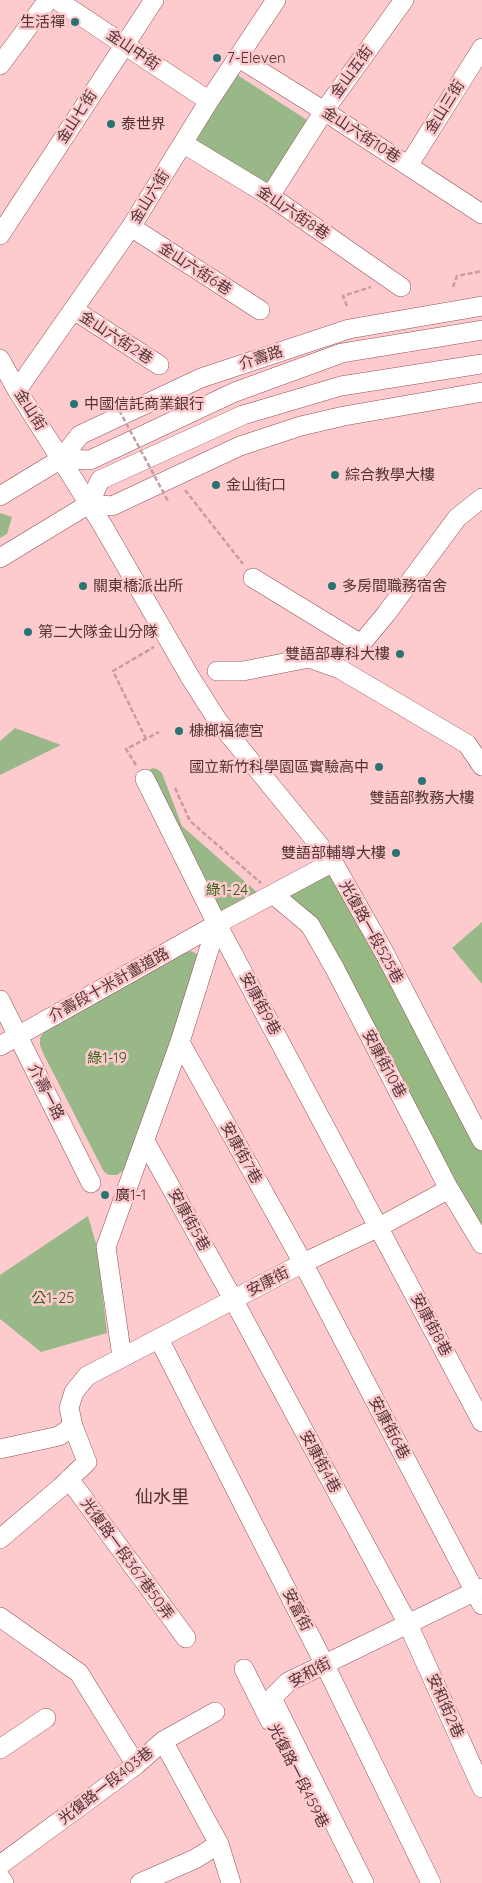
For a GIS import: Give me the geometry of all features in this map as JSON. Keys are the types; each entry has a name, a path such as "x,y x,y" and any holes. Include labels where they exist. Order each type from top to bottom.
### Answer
{"street":[{"path":"0,64 48,0"},
{"name":"金山中街","path":"57,0 209,101"},
{"name":"金山七街","path":"0,235 154,0"},
{"name":"金山六街","path":"17,390 130,227 184,144 209,101 276,0"},
{"name":"金山五街","path":"270,196 324,111 404,0"},
{"name":"金山三街","path":"408,166 482,48"},
{"name":"金山六街10巷","path":"239,58 482,214"},
{"name":"金山六街8巷","path":"184,144 270,196 396,284"},
{"name":"金山六街6巷","path":"130,227 260,310"},
{"name":"介壽路","path":"0,496 61,459 80,435 201,378 349,329 482,306"},
{"name":"金山六街2巷","path":"74,310 159,365"},
{"name":"介壽路","path":"61,459 90,460 234,392 342,353 482,330"},
{"name":"金山街","path":"0,359 17,390 61,459"},
{"path":"0,558 89,504 100,480 243,415 341,386 482,364"},
{"path":"89,504 112,506 240,446 301,426 344,416 482,392"},
{"name":"光復路一段525巷","path":"61,459 218,721 333,862 384,952 482,1140"},
{"path":"340,668 386,614 457,518 482,498"},
{"path":"253,578 361,644"},
{"path":"217,671 243,671 309,658 340,668 467,744 482,766"},
{"name":"安康街9巷","path":"144,779 217,924 379,1228"},
{"path":"273,894 333,862"},
{"name":"介壽段十米計畫道路","path":"0,1046 273,894"},
{"name":"安康街10巷","path":"273,894 310,925 344,986 449,1189 482,1244"},
{"path":"122,1357 106,1247 180,1042 217,924"},
{"name":"介壽一路","path":"0,1000 92,1183"},
{"name":"安康街7巷","path":"180,1042 303,1264"},
{"name":"安康街5巷","path":"145,1141 233,1299"},
{"path":"130,1179 143,1173 166,1178"},
{"name":"安康街","path":"73,1426 69,1408 74,1392 87,1376 233,1299 379,1228 449,1189"},
{"name":"安康街8巷","path":"379,1228 475,1391 482,1422"},
{"name":"安康街6巷","path":"303,1264 480,1595"},
{"name":"安康街4巷","path":"233,1299 408,1624"},
{"name":"安富街","path":"159,1339 325,1665 431,1883"},
{"path":"0,1449 59,1436 73,1426 87,1462 0,1539"},
{"name":"光復路一段367巷50弄","path":"69,1479 186,1638"},
{"name":"安和街","path":"364,1883 272,1698 288,1682 408,1624 480,1595"},
{"path":"0,1617 79,1673 136,1766"},
{"name":"安和街2巷","path":"408,1624 482,1788"},
{"name":"光復路一段459巷","path":"244,1669 352,1883"},
{"name":"光復路一段403巷","path":"0,1865 136,1766 163,1741 215,1712"},
{"path":"0,1750 46,1718"},
{"path":"163,1741 218,1844 231,1883"},
{"path":"140,1883 195,1859 218,1844"},
{"path":"0,1877 4,1883"}],"path":[{"path":"453,288 457,276 482,271"},
{"path":"347,306 343,296 396,284"},
{"path":"112,397 168,502"},
{"path":"182,487 253,578"},
{"path":"146,739 113,671 168,640"},
{"path":"144,779 126,750 160,732"},
{"path":"175,788 190,821 273,894"}],"green space":[{"path":"236,74 310,122 266,190 192,142"},
{"path":"0,513 12,517 7,534 0,538"},
{"path":"15,728 61,745 0,775 0,741"},
{"name":"綠1-24","path":"152,768 162,773 182,826 259,894 225,911 215,909 149,771"},
{"path":"330,868 482,1151 482,1234 400,1084 282,897"},
{"path":"482,922 482,984 452,948"},
{"name":"綠1-19","path":"191,951 197,954 201,960 124,1170 117,1175 109,1175 104,1172 43,1053 40,1038 44,1032 182,954"},
{"name":"公1-25","path":"88,1216 97,1247 107,1333 41,1352 0,1319 0,1275"}],"place":[{"name":"生活禪","path":"75,22"},
{"name":"7-Eleven","path":"217,58"},
{"name":"泰世界","path":"111,124"},
{"name":"中國信託商業銀行","path":"74,404"},
{"name":"綜合教學大樓","path":"335,475"},
{"name":"金山街口","path":"216,485"},
{"name":"關東橋派出所","path":"83,586"},
{"name":"多房間職務宿舍","path":"332,586"},
{"name":"第二大隊金山分隊","path":"28,632"},
{"name":"雙語部專科大樓","path":"400,654"},
{"name":"槺榔福德宮","path":"179,731"},
{"name":"國立新竹科學園區實驗高中","path":"379,767"},
{"name":"雙語部教務大樓","path":"422,781"},
{"name":"雙語部輔導大樓","path":"396,853"},
{"name":"廣1-1","path":"105,1195"}],"district":[{"name":"仙水里","path":"162,1498"}]}
